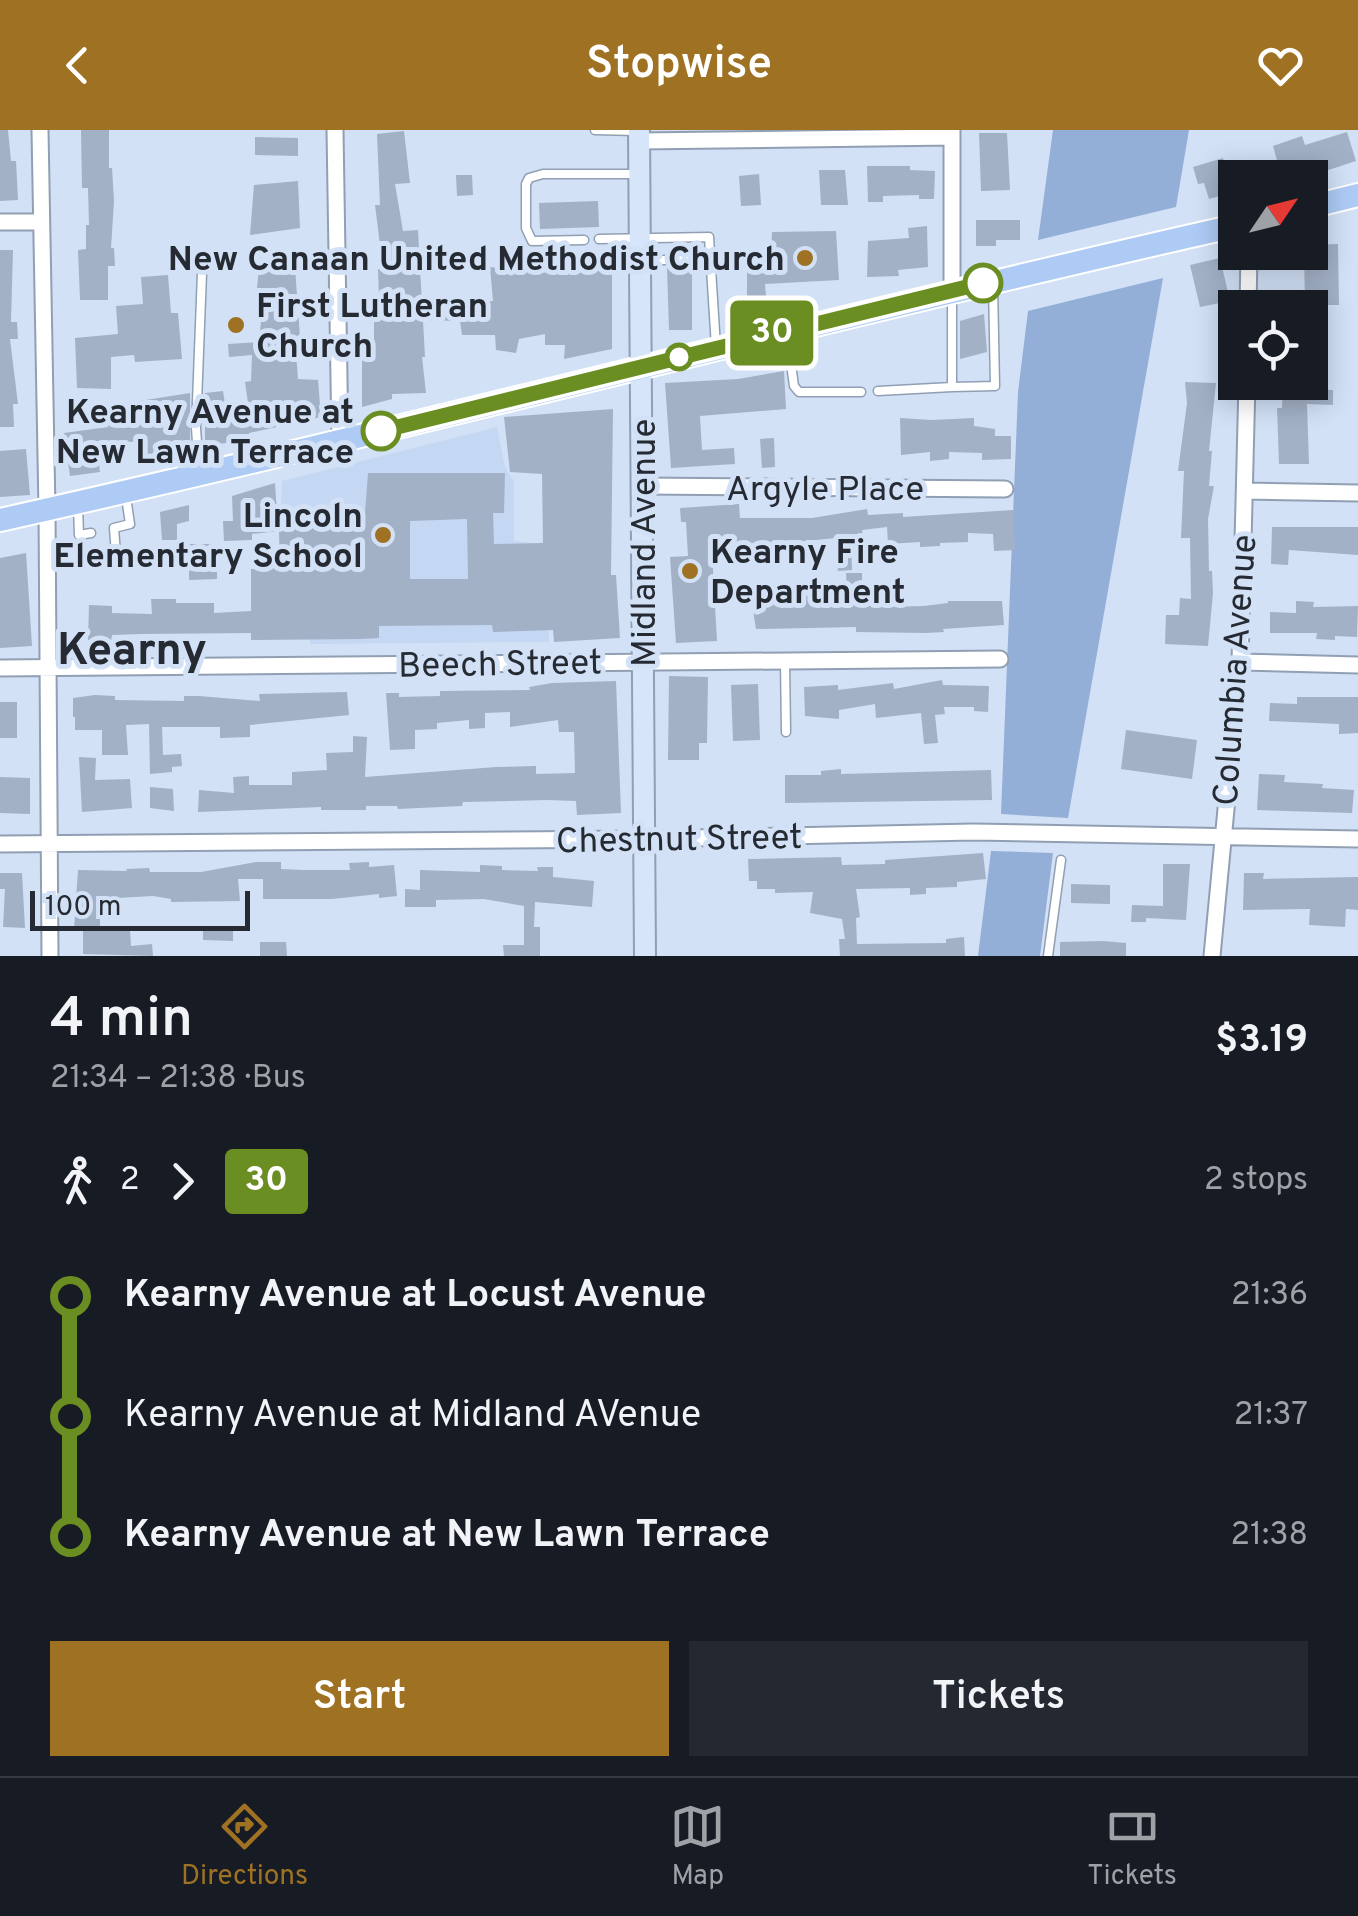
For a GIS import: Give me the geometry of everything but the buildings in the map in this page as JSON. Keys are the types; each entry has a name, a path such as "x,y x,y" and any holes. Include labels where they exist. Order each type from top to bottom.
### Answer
{"main road":[{"path":"1328,202 1358,195"},
{"path":"0,520 200,476 786,330 1218,230"}],"street":[{"path":"40,130 48,510 50,956"},
{"path":"336,130 340,441"},
{"path":"639,134 952,134 952,291"},
{"name":"Midland Avenue","path":"639,134 645,956"},
{"path":"0,222 41,222"},
{"name":"Columbia Avenue","path":"1212,956 1240,662 1247,400"},
{"name":"Argyle Place","path":"644,486 1005,489"},
{"path":"1245,492 1358,493"},
{"name":"Beech Street","path":"0,668 1000,659"},
{"path":"1240,662 1358,665"},
{"name":"Chestnut Street","path":"0,844 973,832 1358,839"}],"lane":[{"path":"595,130 639,134"},
{"path":"584,240 532,241 526,228 526,184 534,175 639,174"},
{"path":"641,250 709,237 716,347"},
{"path":"599,240 712,264"},
{"path":"200,476 196,428 202,273"},
{"path":"878,391 995,386 992,281"},
{"path":"952,291 952,388"},
{"path":"786,330 794,386 799,392 861,392"},
{"path":"48,559 116,554 112,528 130,524 125,492"},
{"path":"78,503 78,557"},
{"path":"80,535 90,533"},
{"path":"785,661 786,732"},
{"path":"1048,956 1061,860"}],"shaded area":[{"path":"1053,130 1189,130 1176,207 1038,240"},
{"path":"1163,278 1068,818 1001,814 1018,392 1028,311"},
{"path":"497,427 505,467 514,482 514,541 540,544 548,594 549,642 310,644 310,566 279,567 282,481"},
{"path":"991,851 1053,853 1040,956 978,956"}],"bus line":[{"name":"30","path":"381,431 983,283"}],"place":[{"name":"New Canaan United Methodist Church","path":"805,258"},
{"name":"First Lutheran Church","path":"236,325"},
{"name":"Kearny Avenue at New Lawn Terrace","path":"381,431"},
{"name":"Lincoln Elementary School","path":"383,535"},
{"name":"Kearny Fire Department","path":"690,571"}],"district":[{"name":"Kearny","path":"132,648"}]}
